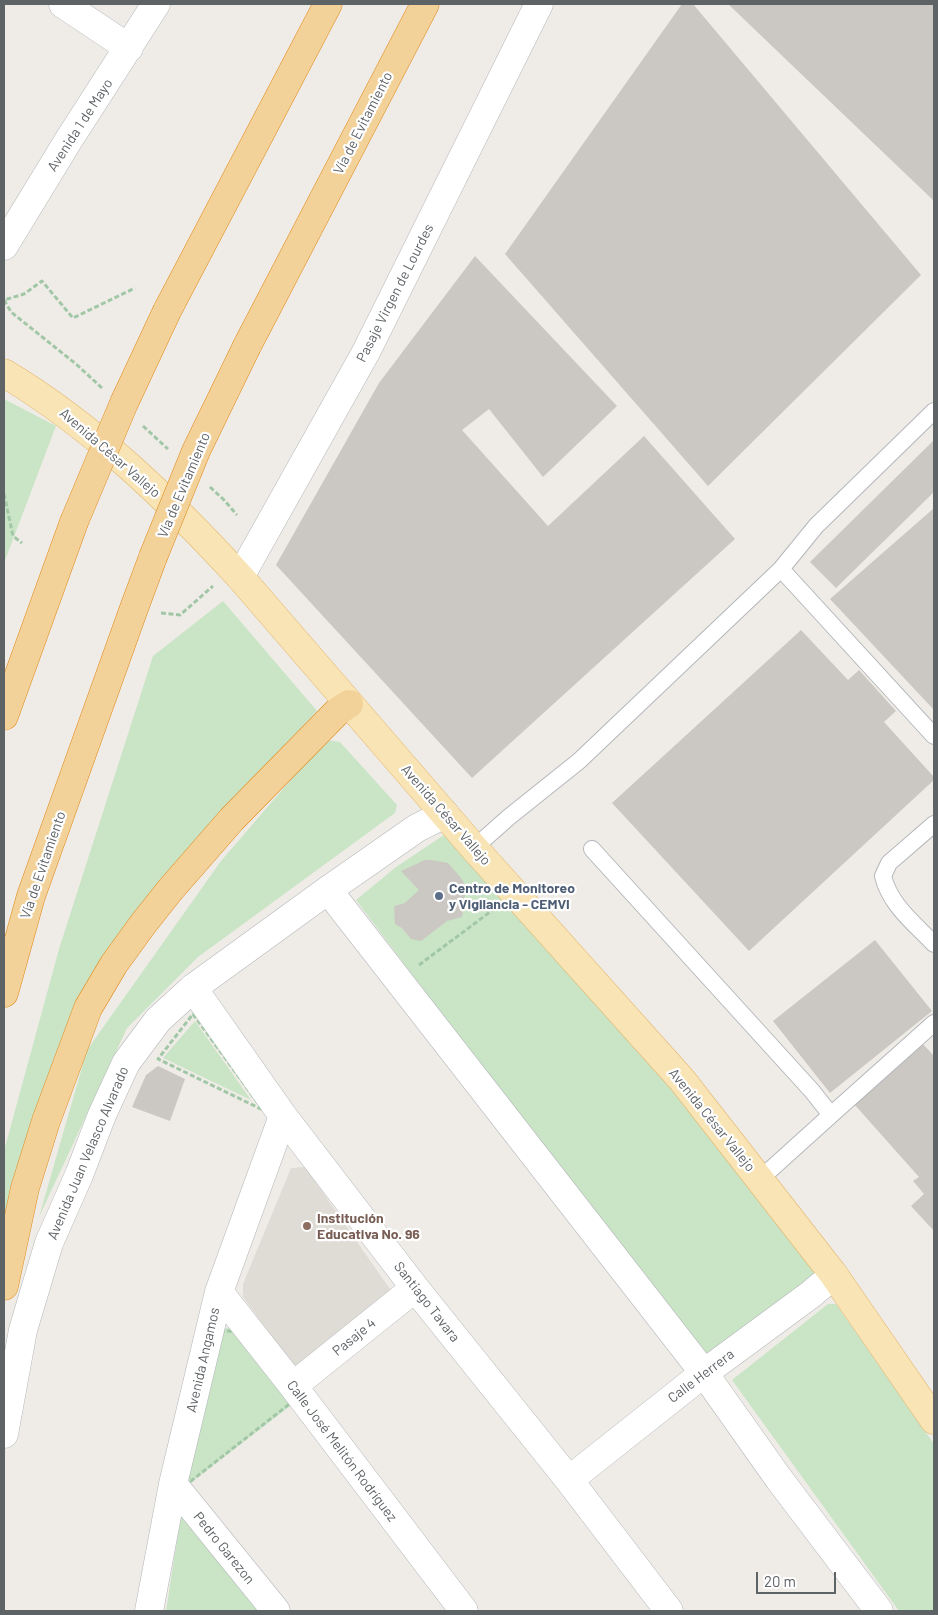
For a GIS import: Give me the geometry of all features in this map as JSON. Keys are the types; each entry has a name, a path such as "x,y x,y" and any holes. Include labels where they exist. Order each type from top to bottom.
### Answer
{"highway":[{"path":"4,716 74,522 124,402 167,311 328,4"},
{"name":"Vía de Evitamiento","path":"4,993 31,896 153,557 196,452 247,346 425,4"},
{"path":"4,1286 25,1188 46,1120 88,1008 114,964 143,924 232,818 331,717 349,704"}],"main road":[{"name":"Avenida César Vallejo","path":"4,374 62,411 130,468 207,541 240,577 474,848 682,1080 834,1275 934,1420"}],"street":[{"path":"63,4 129,48"},
{"name":"Avenida 1 de Mayo","path":"4,246 11,218 68,141 156,4"},
{"name":"Pasaje Virgen de Lourdes","path":"240,577 366,352 539,4"},
{"name":"Avenida Juan Velasco Alvarado","path":"4,1434 23,1330 49,1243 79,1175 102,1115 126,1063 158,1020 193,988 417,828 445,814"},
{"path":"328,890 704,1373 779,1479 879,1611"},
{"name":"Santiago Tavara","path":"193,988 273,1113 569,1480 660,1608"},
{"name":"Avenida Angamos","path":"148,1611 182,1483 219,1292 273,1113"},
{"name":"Calle Herrera","path":"569,1480 704,1373 810,1295 834,1275"},
{"name":"Pasaje 4","path":"293,1386 415,1288"},
{"name":"Calle José Melitón Rodríguez","path":"219,1292 464,1611"},
{"name":"Pedro Garezon","path":"182,1483 276,1611"}],"lane":[{"path":"474,848 508,817 579,761 781,569 816,526 934,411"},
{"path":"781,569 934,736"},
{"path":"934,824 889,863 882,876 886,890 896,906 934,944"},
{"path":"592,849 812,1091 831,1115"},
{"path":"759,1180 934,1023"}],"path":[{"path":"4,300 24,294 42,281 73,318 135,288"},
{"path":"4,494 13,536 22,543"},
{"path":"133,611 180,615 214,585"},
{"path":"413,969 495,908"},
{"path":"158,1058 273,1113"},
{"path":"220,1332 242,1332 292,1402 182,1483 186,1474 220,1332"}],"shaded area":[{"name":"Institución Educativa No. 96","path":"305,1167 392,1292 296,1370 243,1297 243,1284 291,1168"}],"green space":[{"path":"4,399 56,426 4,563"},
{"path":"223,601 317,711 240,792 141,905 4,1235 4,1151 59,949 153,656"},
{"path":"325,740 340,742 397,805 395,813 198,957 127,1028 39,1217 87,1050 221,861"},
{"path":"444,835 656,1063 817,1274 707,1359 700,1356 356,900 396,867"},
{"path":"195,1021 251,1100 163,1058"},
{"path":"828,1304 836,1304 934,1444 934,1611 899,1611 732,1380"},
{"path":"227,1328 241,1330 294,1403 190,1483 184,1475 218,1331"},
{"path":"181,1514 259,1611 166,1611"}],"building":[{"path":"682,4 693,4 921,275 708,486 505,254"},
{"path":"728,4 934,4 934,201"},
{"path":"475,256 617,406 543,477 489,409 462,430 548,526 644,436 735,539 472,778 276,565 379,383"},
{"path":"934,440 934,492 836,588 810,562"},
{"path":"934,508 934,710 830,599"},
{"path":"801,630 848,680 859,670 896,711 884,722 934,777 934,780 749,951 612,803"},
{"name":"Centro de Monitoreo y Vigilancia - CEMVI","path":"425,860 448,863 466,887 462,917 447,921 421,941 411,939 402,928 395,924 394,906 405,903 419,890 401,871"},
{"path":"875,940 932,1011 830,1093 773,1021"},
{"path":"922,1043 934,1056 934,1231 911,1206 924,1194 913,1181 919,1177 854,1104"},
{"path":"158,1066 185,1079 170,1121 132,1107 146,1075"}],"place":[{"name":"Centro de Monitoreo y Vigilancia - CEMVI","path":"439,896"},
{"name":"Institución Educativa No. 96","path":"307,1226"}]}
